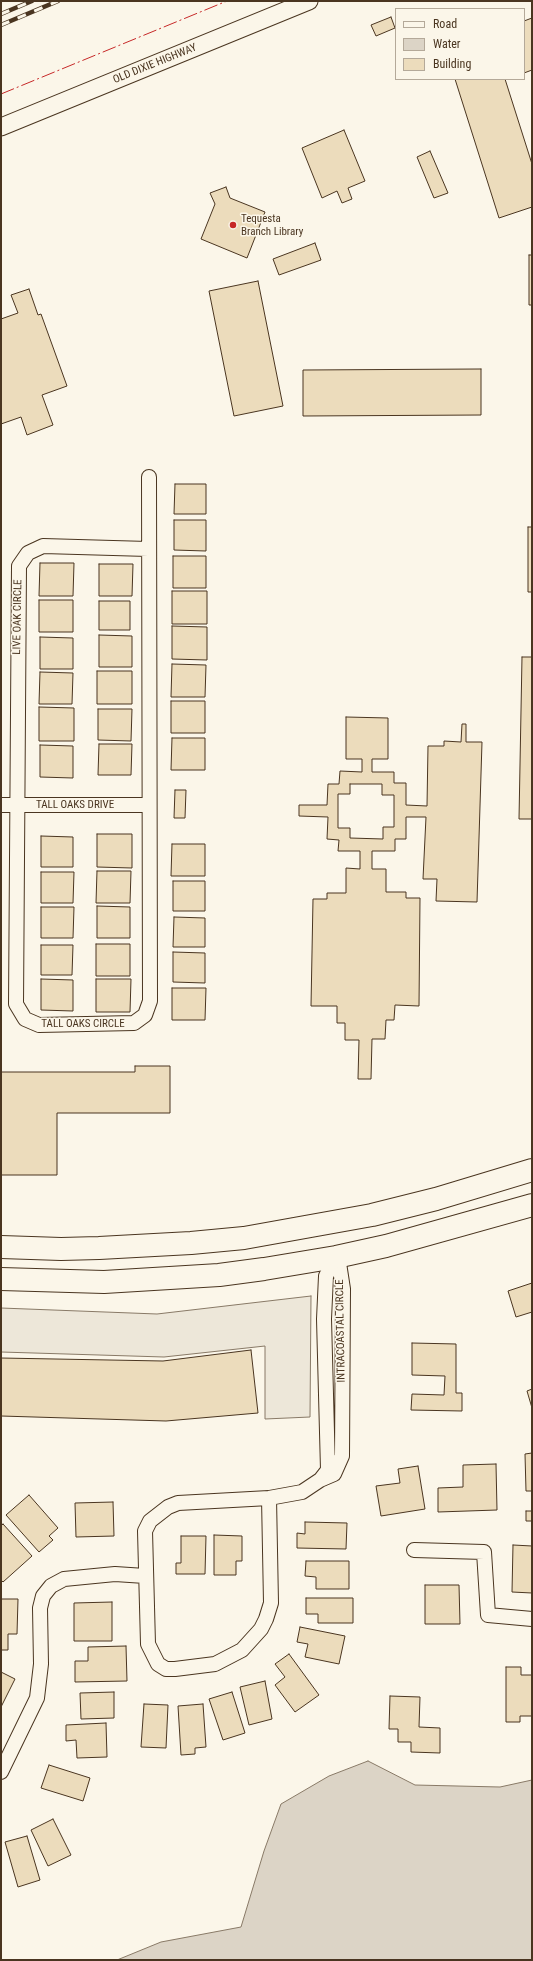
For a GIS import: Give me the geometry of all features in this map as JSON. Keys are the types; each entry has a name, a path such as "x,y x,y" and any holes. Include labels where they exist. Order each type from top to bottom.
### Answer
{"main road":[{"path":"1,1246 61,1249 191,1243 244,1238 372,1215 436,1199 532,1170"},
{"path":"3,1279 104,1282 204,1276 264,1269 336,1257 436,1233 532,1205"},
{"path":"336,1257 337,1247 341,1238 372,1215"},
{"path":"264,1269 288,1246 295,1230"},
{"path":"3,1279 44,1266 52,1260 61,1249"}],"street":[{"name":"OLD DIXIE HIGHWAY","path":"1,127 309,1"},
{"path":"149,477 149,806"},
{"name":"LIVE OAK CIRCLE","path":"16,805 19,566 28,553 43,546 148,549"},
{"name":"TALL OAKS DRIVE","path":"1,805 149,806"},
{"name":"TALL OAKS CIRCLE","path":"16,805 16,1004 25,1019 39,1025 134,1023 145,1015 150,1001 149,806"},
{"name":"INTRACOASTAL CIRCLE","path":"320,1480 328,1470 324,1319 326,1276 336,1257"},
{"name":"INTRACOASTAL CIRCLE","path":"268,1498 271,1603 261,1629 242,1650 215,1664 166,1669 158,1664 148,1644 145,1576 145,1530 150,1521 168,1507 191,1502 268,1498 302,1492 320,1480 334,1474 342,1456 343,1289 339,1263 336,1257"},
{"path":"414,1550 484,1552 488,1615 532,1619"},
{"path":"1,1772 37,1698 41,1664 40,1608 44,1596 51,1586 64,1579 115,1574 145,1576"}],"shaded area":[{"path":"311,1296 310,1417 265,1419 265,1346 164,1357 1,1352 1,1308 157,1314"}],"water":[{"path":"368,1761 415,1785 500,1787 532,1780 532,1960 117,1960 161,1942 241,1927 264,1851 281,1804 329,1776"}],"building":[{"path":"391,17 395,28 376,36 371,25"},
{"path":"532,18 532,70 525,73 525,21"},
{"path":"455,80 505,80 532,164 532,207 499,218"},
{"path":"344,130 365,181 348,188 352,199 342,203 337,191 322,198 302,148"},
{"path":"430,151 448,193 434,198 417,157"},
{"name":"Tequesta Branch Library","path":"226,187 230,198 265,212 247,258 201,239 215,204 210,193"},
{"path":"315,243 321,260 279,275 273,259"},
{"path":"529,255 532,255 532,305 529,305"},
{"path":"258,281 283,406 234,416 209,291"},
{"path":"29,289 38,315 41,314 67,386 42,395 53,425 27,435 21,417 1,424 1,319 18,313 11,295"},
{"path":"481,369 481,415 303,416 303,370"},
{"path":"175,484 206,484 206,514 174,514"},
{"path":"174,520 206,520 206,551 174,550"},
{"path":"528,527 532,527 532,592 528,592"},
{"path":"173,556 206,556 206,588 173,588"},
{"path":"40,563 74,563 73,596 39,596"},
{"path":"99,564 133,564 132,596 99,596"},
{"path":"172,591 207,591 207,624 172,624"},
{"path":"39,600 73,600 73,632 39,632"},
{"path":"99,601 130,601 130,630 99,630"},
{"path":"172,626 207,627 207,660 172,659"},
{"path":"99,635 132,636 132,667 99,667"},
{"path":"40,637 73,638 73,669 40,669"},
{"path":"522,657 532,657 532,819 519,819"},
{"path":"172,664 206,665 205,697 171,697"},
{"path":"97,671 132,671 132,704 97,704"},
{"path":"40,672 73,673 72,704 39,704"},
{"path":"171,701 205,701 205,733 171,733"},
{"path":"39,707 74,708 74,741 39,741"},
{"path":"98,709 132,709 131,741 98,740"},
{"path":"346,717 388,718 388,759 372,759 372,772 394,772 394,783 406,783 406,805 427,806 428,746 444,746 444,741 461,742 462,724 466,724 466,742 482,742 477,902 436,901 437,879 423,879 426,817 406,817 406,839 395,839 395,851 372,851 372,869 386,869 386,892 406,892 406,898 420,898 419,1006 395,1005 394,1020 386,1020 385,1039 372,1039 371,1079 358,1079 359,1040 345,1040 345,1023 337,1023 337,1006 311,1006 313,899 327,899 327,893 346,893 346,868 360,869 360,851 338,851 339,840 327,839 328,817 299,816 299,805 327,805 328,784 339,784 340,771 362,772 362,759 346,759","holes":["350,784 382,784 382,795 394,795 394,827 383,827 383,839 350,838 350,828 338,828 338,794 350,794"]},
{"path":"172,738 205,738 205,770 171,770"},
{"path":"99,744 132,744 131,775 98,775"},
{"path":"40,745 73,746 73,778 40,777"},
{"path":"175,790 186,790 185,818 174,818"},
{"path":"97,834 132,834 132,868 97,867"},
{"path":"41,836 73,837 73,867 41,867"},
{"path":"172,844 205,844 205,876 171,876"},
{"path":"97,871 131,871 130,903 96,903"},
{"path":"41,872 74,872 73,903 41,903"},
{"path":"173,881 205,881 205,911 173,911"},
{"path":"97,906 130,907 130,938 97,938"},
{"path":"41,907 74,907 73,938 41,938"},
{"path":"174,917 205,918 205,947 173,947"},
{"path":"96,944 130,944 130,976 96,976"},
{"path":"41,945 73,945 72,975 41,975"},
{"path":"173,952 205,953 205,983 173,982"},
{"path":"41,979 73,980 73,1011 41,1010"},
{"path":"96,979 131,979 130,1012 96,1012"},
{"path":"172,988 206,988 205,1020 172,1020"},
{"path":"135,1066 170,1066 170,1113 57,1113 57,1175 1,1175 1,1072 135,1072"},
{"path":"532,1283 532,1312 516,1317 508,1291"},
{"path":"412,1343 456,1344 456,1393 462,1393 462,1411 411,1410 412,1394 444,1395 445,1376 412,1375"},
{"path":"251,1350 258,1413 166,1421 1,1416 1,1358 163,1361"},
{"path":"532,1389 532,1408 527,1391"},
{"path":"532,1453 532,1491 526,1491 525,1454"},
{"path":"496,1464 497,1510 438,1512 438,1488 463,1487 463,1465"},
{"path":"418,1466 425,1509 381,1516 376,1486 400,1483 398,1469"},
{"path":"29,1495 58,1528 49,1536 53,1540 39,1552 6,1515"},
{"path":"113,1502 114,1536 76,1537 75,1503"},
{"path":"526,1511 532,1511 532,1521 526,1521"},
{"path":"305,1522 347,1523 346,1549 297,1548 297,1533 305,1534"},
{"path":"3,1524 32,1556 3,1582 1,1580 1,1526"},
{"path":"214,1535 242,1536 242,1561 236,1561 236,1575 214,1575"},
{"path":"181,1536 206,1536 205,1574 176,1574 176,1563 181,1563"},
{"path":"513,1545 532,1546 532,1593 512,1592"},
{"path":"306,1561 349,1561 349,1589 316,1589 316,1577 305,1576"},
{"path":"425,1585 459,1585 460,1624 425,1624"},
{"path":"306,1598 353,1598 353,1623 318,1623 318,1614 306,1614"},
{"path":"1,1599 18,1599 17,1634 8,1634 8,1650 1,1650"},
{"path":"112,1602 112,1641 74,1641 74,1603"},
{"path":"300,1627 345,1636 339,1664 305,1657 308,1644 297,1642"},
{"path":"126,1646 127,1681 75,1682 75,1661 88,1661 88,1647"},
{"path":"289,1654 319,1695 295,1712 275,1685 285,1677 275,1664"},
{"path":"506,1667 521,1667 521,1675 532,1675 532,1716 520,1716 520,1722 506,1722"},
{"path":"1,1672 15,1679 1,1707"},
{"path":"265,1681 272,1719 249,1725 240,1687"},
{"path":"114,1692 114,1718 81,1719 80,1693"},
{"path":"232,1692 245,1733 223,1740 209,1699"},
{"path":"390,1696 420,1697 419,1727 440,1728 440,1753 411,1752 411,1742 398,1742 398,1729 389,1729"},
{"path":"144,1704 168,1705 166,1748 141,1747"},
{"path":"203,1704 206,1747 195,1748 195,1754 181,1755 178,1706"},
{"path":"106,1723 107,1757 77,1758 76,1740 66,1741 66,1725"},
{"path":"49,1765 90,1778 83,1801 41,1788"},
{"path":"53,1819 71,1855 48,1866 31,1830"},
{"path":"27,1836 40,1880 18,1887 5,1842"}],"railway":[{"path":"1,14 32,1"},
{"path":"1,25 58,1"}],"power":[{"path":"1,94 227,1"}],"place":[{"name":"Tequesta Branch Library","path":"233,225"}]}
